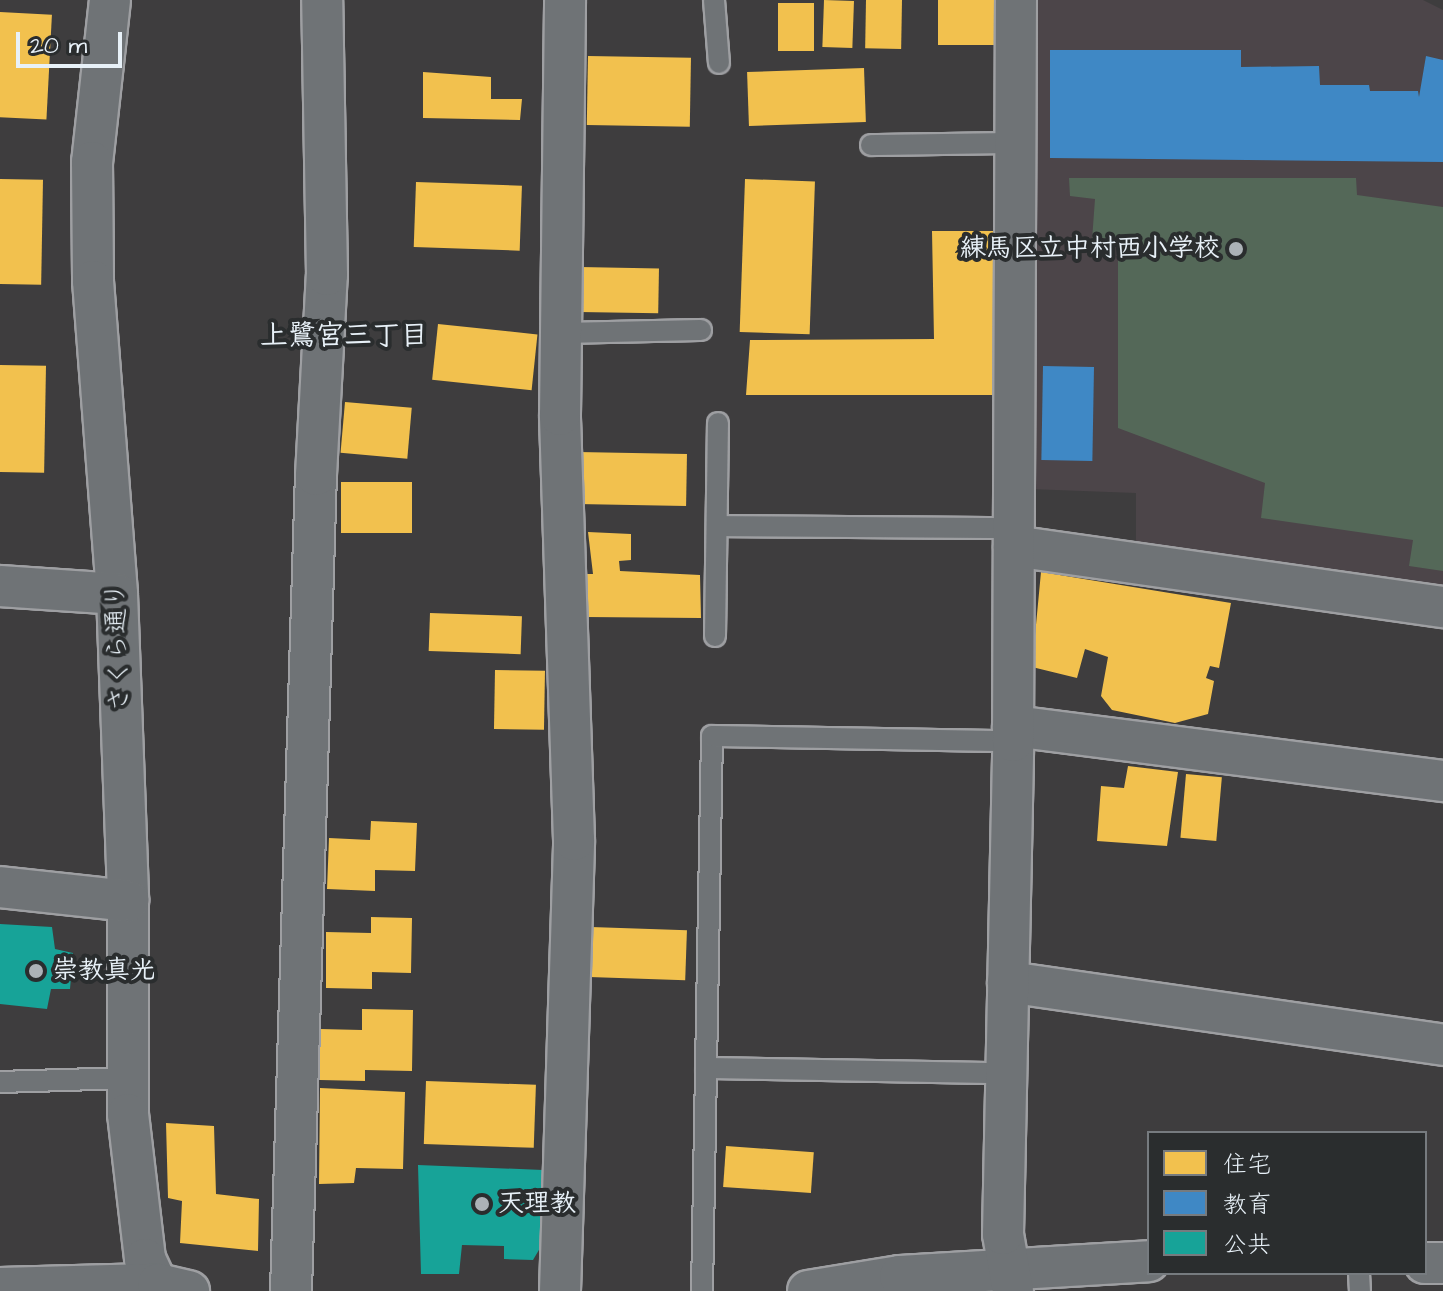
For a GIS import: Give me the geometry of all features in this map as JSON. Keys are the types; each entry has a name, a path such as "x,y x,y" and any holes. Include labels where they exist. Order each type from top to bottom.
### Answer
{"street":[{"name":"さくら通り","path":"110,0 92,162 93,281 117,594 128,901 127,1078 145,1259 169,1289"},
{"path":"291,1291 316,475 327,275 322,0"},
{"path":"560,1291 574,840 561,333 565,0"},
{"path":"1012,1279 1003,1234 1013,733 1016,0"},
{"path":"1014,537 1443,607"},
{"path":"0,586 117,594"},
{"path":"1013,733 1443,781"},
{"path":"0,887 128,901"},
{"path":"1008,982 1443,1045"},
{"path":"808,1291 1012,1279 1147,1261"},
{"path":"0,1288 169,1289"}],"lane":[{"path":"714,0 719,63"},
{"path":"871,145 1015,143"},
{"path":"561,333 701,330"},
{"path":"715,636 718,423"},
{"path":"718,526 1014,537"},
{"path":"702,1291 712,736 1013,733"},
{"path":"706,1068 1006,1073"},
{"path":"0,1082 127,1078"}],"shaded area":[{"name":"練馬区立中村西小学校","path":"1029,0 1423,0 1443,10 1443,589 1136,546 1136,493 1029,489"}],"green space":[{"path":"1069,178 1356,178 1357,195 1443,207 1443,571 1409,566 1413,540 1261,518 1265,483 1118,428 1118,244 1092,240 1095,199 1070,196"}],"building: 住宅":[{"path":"824,0 854,1 852,48 822,47"},
{"path":"866,0 902,0 901,49 865,48"},
{"path":"938,0 996,0 996,45 938,45"},
{"path":"778,3 814,3 814,51 778,51"},
{"path":"0,12 52,15 46,120 0,117"},
{"path":"588,56 691,58 690,127 587,125"},
{"path":"864,68 866,122 749,126 747,72"},
{"path":"423,72 491,77 491,99 522,99 520,120 423,118"},
{"path":"0,179 43,180 41,285 0,284"},
{"path":"745,179 815,181 810,334 740,332"},
{"path":"416,182 522,186 520,251 414,247"},
{"path":"932,231 993,231 993,395 746,395 750,340 934,339"},
{"path":"580,267 659,268 658,313 579,312"},
{"path":"438,324 537,334 532,390 432,380"},
{"path":"0,365 46,366 44,473 0,472"},
{"path":"345,402 412,408 407,459 341,453"},
{"path":"578,452 687,454 686,506 577,504"},
{"path":"341,482 412,482 412,533 341,533"},
{"path":"588,532 631,534 631,560 619,561 620,571 700,575 701,618 586,617 585,574 593,574"},
{"path":"1041,572 1231,603 1219,668 1210,666 1206,678 1214,681 1208,714 1175,723 1112,710 1101,696 1108,657 1085,649 1077,678 1032,667"},
{"path":"430,613 522,616 521,654 429,651"},
{"path":"495,670 545,671 544,730 494,729"},
{"path":"1128,766 1178,772 1167,846 1097,841 1101,786 1124,788"},
{"path":"1186,774 1222,777 1216,841 1180,838"},
{"path":"371,821 417,823 415,871 375,870 375,891 327,889 329,838 370,840"},
{"path":"371,917 412,918 411,973 372,972 372,989 326,988 326,932 371,933"},
{"path":"591,927 687,930 685,980 589,977"},
{"path":"362,1009 413,1010 412,1071 365,1070 365,1081 320,1080 320,1029 362,1030"},
{"path":"426,1081 536,1085 534,1148 424,1144"},
{"path":"320,1088 405,1092 403,1169 356,1168 354,1183 319,1184"},
{"path":"166,1123 214,1126 216,1194 259,1199 258,1251 180,1243 182,1201 168,1198"},
{"path":"726,1146 814,1152 811,1193 723,1187"}],"building: 教育":[{"path":"1050,50 1241,50 1241,67 1319,66 1320,85 1369,85 1370,91 1418,91 1419,97 1426,56 1443,60 1443,162 1050,158"},
{"path":"1043,366 1094,367 1092,461 1041,460"}],"building: 公共":[{"name":"崇教真光","path":"0,924 52,927 55,949 73,953 70,989 51,989 47,1009 0,1004"},
{"name":"天理教","path":"418,1165 543,1170 546,1238 533,1260 504,1259 504,1246 462,1245 459,1274 421,1274"}],"place":[{"name":"練馬区立中村西小学校","path":"1236,249"},
{"name":"崇教真光","path":"36,971"},
{"name":"天理教","path":"482,1204"}],"district":[{"name":"上鷺宮三丁目","path":"344,336"}]}
